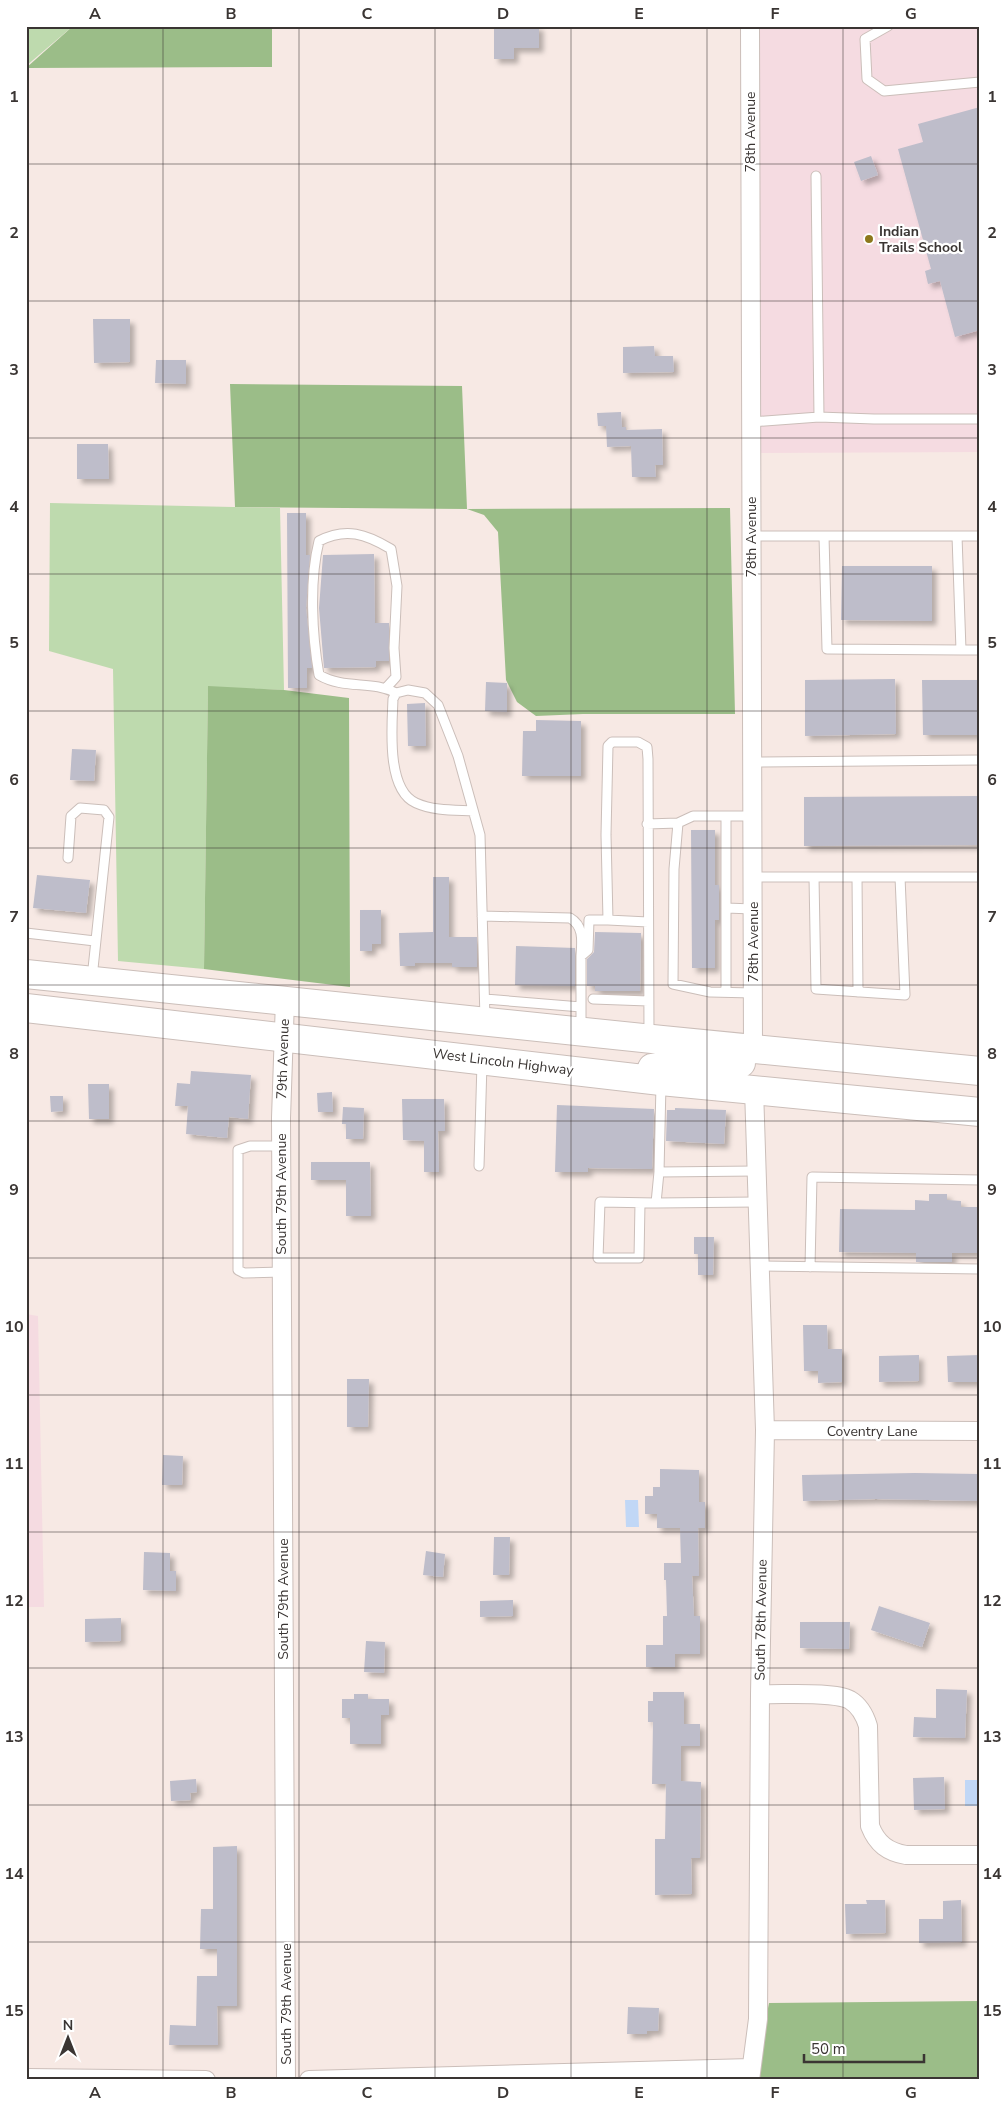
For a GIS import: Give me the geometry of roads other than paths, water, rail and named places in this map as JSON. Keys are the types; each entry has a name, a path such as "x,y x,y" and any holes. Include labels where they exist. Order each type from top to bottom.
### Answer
{"main road":[{"path":"26,974 285,1000 485,1010 581,1019 649,1039 980,1071"},
{"name":"West Lincoln Highway","path":"26,1008 661,1081 980,1112"},
{"path":"601,1074 696,1063 747,1063 753,1056 753,1048"}],"street":[{"name":"78th Avenue","path":"750,26 753,1048"},
{"name":"79th Avenue","path":"280,1118 285,1000"},
{"path":"754,1089 756,1166"},
{"name":"South 79th Avenue","path":"280,1118 286,2080"},
{"name":"South 78th Avenue","path":"750,2074 758,2019 760,1694 765,1430 756,1166"},
{"name":"Coventry Lane","path":"765,1430 980,1431"},
{"path":"760,1694 834,1696 852,1701 862,1711 868,1726 870,1826 874,1837 880,1844 896,1853 906,1855 980,1855"},
{"path":"309,2080 750,2074"},
{"path":"26,2078 206,2080"}],"lane":[{"path":"888,26 865,39 867,78 884,91 980,82"},
{"path":"816,176 819,417"},
{"path":"751,422 819,417 980,419"},
{"path":"386,688 396,677 394,648 397,586 391,549 372,537 350,533 332,535 319,541 315,559 315,650 319,675 330,681 346,685 386,688 396,693 408,690 424,693 438,705 458,756 480,835 485,1010"},
{"path":"751,536 980,536"},
{"path":"824,536 827,648 980,650"},
{"path":"957,536 962,650"},
{"path":"396,693 393,699 393,767 404,794 414,802 431,808 473,811"},
{"path":"608,920 608,746 612,742 638,742 647,747 649,1039"},
{"path":"752,762 980,760"},
{"path":"68,858 71,816 80,808 104,810 109,817 91,980"},
{"path":"647,824 678,822 694,816 752,816"},
{"path":"726,816 726,992"},
{"path":"678,822 674,870 672,984 710,992 753,993"},
{"path":"752,877 980,877"},
{"path":"814,877 816,989 905,995 900,877"},
{"path":"857,877 858,992"},
{"path":"726,908 752,909"},
{"path":"482,916 570,918 577,922 580,929 581,1019"},
{"path":"581,956 588,950 589,920 648,922"},
{"path":"26,933 95,941"},
{"path":"593,999 648,1001"},
{"path":"479,1166 482,1060"},
{"path":"656,1203 659,1172 661,1081"},
{"path":"281,1146 250,1146 238,1150 238,1270 244,1273 282,1272"},
{"path":"659,1172 756,1166"},
{"path":"810,1267 812,1177 980,1180"},
{"path":"640,1203 639,1258 598,1258 600,1202 757,1202"},
{"path":"760,1266 980,1269"}],"water":[{"path":"625,1500 638,1500 639,1527 626,1527"},
{"path":"965,1780 978,1780 978,1806 965,1806"}],"place":[{"name":"Indian Trails School","path":"869,239"}]}
